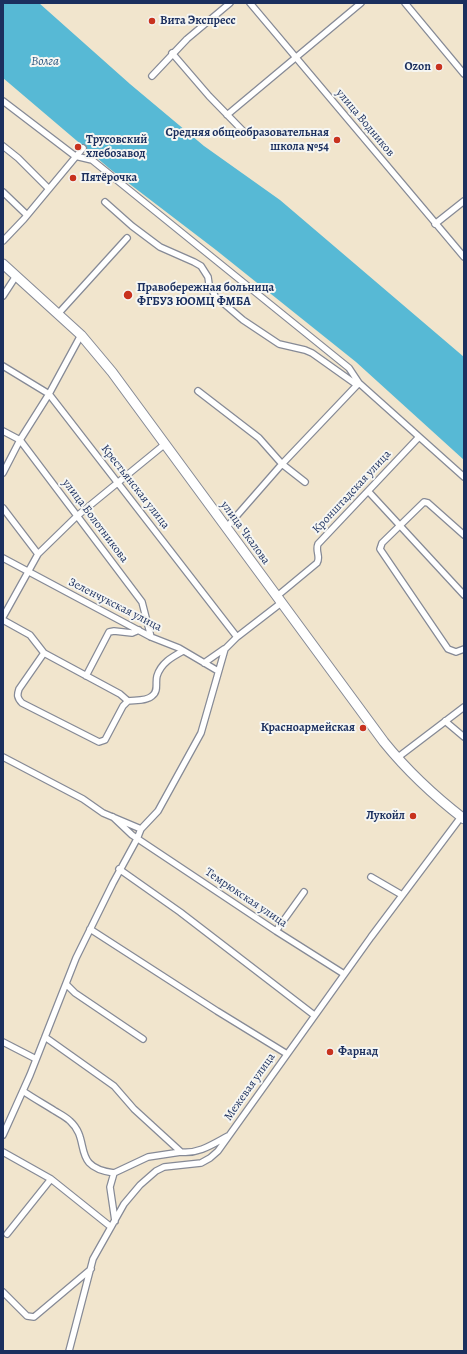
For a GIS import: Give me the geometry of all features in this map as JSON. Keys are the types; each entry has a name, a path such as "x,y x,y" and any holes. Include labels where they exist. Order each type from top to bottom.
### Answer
{"main road":[{"name":"улица Чкалова","path":"3,264 81,335 112,372 329,670 397,758 428,790 463,818"}],"street":[{"path":"152,76 172,53 230,3"},
{"name":"улица Водников","path":"250,3 464,257"},
{"path":"227,115 361,3"},
{"path":"404,3 464,74"},
{"path":"172,53 245,133"},
{"path":"3,101 75,156 92,160 349,368 358,384"},
{"path":"3,146 18,158 49,189"},
{"path":"3,241 27,215 83,148"},
{"path":"3,192 27,215"},
{"path":"435,224 464,201"},
{"path":"105,202 132,226 160,247 201,266 208,276 215,296 243,320 279,344 312,353 358,384 464,477"},
{"path":"58,314 127,238"},
{"path":"3,296 16,276"},
{"path":"3,473 20,440 49,394 81,335"},
{"name":"Крестьянская улица","path":"3,366 49,394 236,637"},
{"path":"226,528 282,464 358,384"},
{"path":"198,391 259,438 282,464 305,482"},
{"name":"улица Болотникова","path":"3,431 20,440 142,602 152,637"},
{"name":"Кронштадская улица","path":"225,649 236,637 279,600 316,564 319,558 317,550 318,544 419,437"},
{"path":"128,701 120,694 44,653 30,635 3,619 38,554 77,516 165,444"},
{"path":"368,491 464,595"},
{"path":"464,535 425,502 423,502 382,543 380,551 448,650 456,652 464,649"},
{"path":"3,508 38,554"},
{"name":"Зеленчукская улица","path":"3,558 152,637 183,651 218,671"},
{"path":"86,676 109,632 114,631 132,633 139,630"},
{"path":"204,663 225,649"},
{"path":"3,1135 23,1091 76,958 119,869 137,839 141,829 158,811 201,733 225,649"},
{"path":"44,653 19,689 17,696 19,700 22,703 96,741 101,742 105,740 123,706 128,701 150,698 154,695 156,691 158,674 162,667 169,658 183,651"},
{"path":"397,758 464,707"},
{"path":"445,721 464,737"},
{"path":"3,757 76,796 103,813 141,829"},
{"name":"Темрюкская улица","path":"113,817 137,839 344,974"},
{"name":"Межевая улица","path":"69,1351 93,1259 124,1204 140,1184 156,1171 164,1167 201,1164 218,1151 402,895 463,818"},
{"path":"119,869 180,912 314,1016"},
{"path":"372,877 402,895"},
{"path":"276,931 304,892"},
{"path":"90,929 287,1054"},
{"path":"66,984 75,993 143,1039"},
{"path":"45,1037 114,1086 134,1109 181,1152"},
{"path":"3,1042 36,1059"},
{"path":"23,1091 71,1122 78,1134 83,1153 90,1165 102,1172 114,1173 148,1157 181,1152 188,1153 201,1150 229,1135"},
{"path":"3,1152 50,1179 111,1227"},
{"path":"114,1173 110,1187 115,1221"},
{"path":"7,1234 50,1179"},
{"path":"3,1292 27,1316 34,1317 91,1268"}],"water":[{"name":"Волга","path":"3,3 39,3 130,84 204,146 280,200 464,357 464,460 356,362 216,250 110,169 3,78"}],"place":[{"name":"Вита Экспресс","path":"152,21"},
{"name":"Ozon","path":"439,67"},
{"name":"Средняя общеобразовательная школа №54","path":"337,140"},
{"name":"Трусовский хлебозавод","path":"78,147"},
{"name":"Пятёрочка","path":"73,178"},
{"name":"Правобережная больница ФГБУЗ ЮОМЦ ФМБА","path":"128,295"},
{"name":"Красноармейская","path":"363,728"},
{"name":"Лукойл","path":"413,816"},
{"name":"Фарнад","path":"330,1052"}]}
